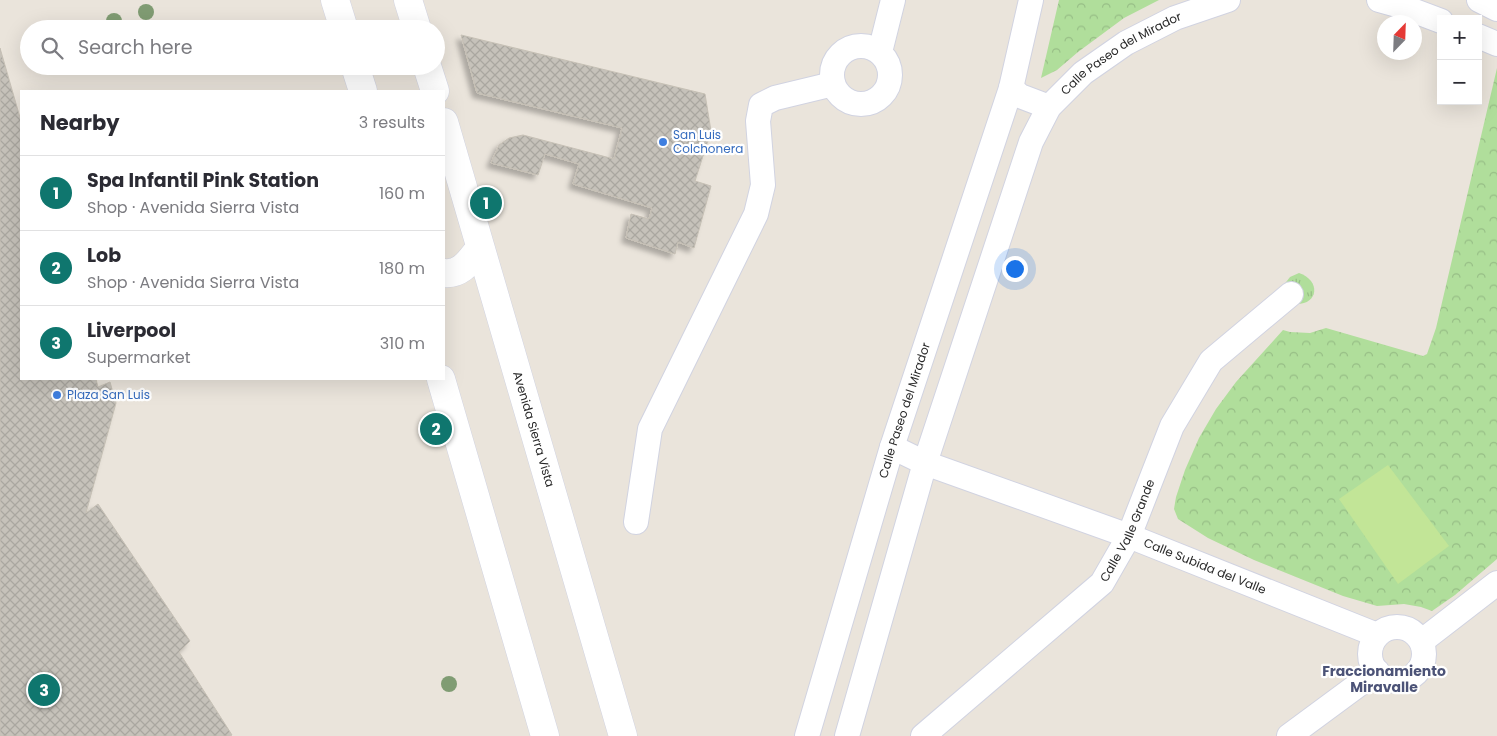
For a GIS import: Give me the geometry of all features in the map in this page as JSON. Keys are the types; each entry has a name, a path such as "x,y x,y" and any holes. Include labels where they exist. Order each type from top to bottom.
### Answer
{"street":[{"path":"334,0 341,20"},
{"path":"408,0 414,20"},
{"path":"880,52 893,0"},
{"name":"Calle Paseo del Mirador","path":"807,736 892,447 1011,88 1031,0"},
{"name":"Calle Paseo del Mirador","path":"847,736 925,463 1031,142 1049,107 1083,73 1126,43 1175,18 1228,0"},
{"path":"1379,0 1404,6 1437,19"},
{"path":"1479,0 1497,9"},
{"path":"1482,38 1497,44"},
{"path":"858,45 868,46 880,52 890,68 888,88 880,98 871,103 855,103 841,96 833,84 831,74 839,55 848,48 858,45"},
{"path":"358,75 363,90"},
{"path":"431,75 435,90"},
{"path":"636,522 650,429 756,214 763,186 758,121 761,105 775,98 833,84"},
{"path":"1011,88 1020,96 1049,107"},
{"name":"Avenida Sierra Vista","path":"445,126 623,736"},
{"path":"962,236 997,247"},
{"path":"445,273 463,269 480,248"},
{"name":"Calle Valle Grande","path":"923,736 1102,583 1129,536 1172,426 1211,360 1291,294"},
{"path":"441,380 546,736"},
{"name":"Calle Subida del Valle","path":"892,447 925,463 1129,536 1377,635"},
{"path":"1422,642 1497,583"},
{"path":"1401,626 1413,632 1422,642 1425,654 1421,667 1412,676 1400,681 1387,679 1377,672 1371,660 1371,646 1377,635 1388,628 1401,626"},
{"path":"1289,736 1377,672"}],"green space":[{"path":"1059,0 1159,0 1124,18 1057,70 1041,78"},
{"path":"1497,68 1497,559 1455,595 1432,611 1404,604 1377,606 1343,596 1254,560 1208,538 1178,519 1174,509 1176,497 1199,438 1216,409 1236,382 1283,330 1310,333 1326,328 1423,356 1427,354 1436,328"},
{"path":"1299,273 1311,282 1314,292 1308,301 1302,304 1294,304 1283,286 1290,277"},
{"path":"1388,465 1449,546 1398,584 1339,499"}],"building":[{"name":"San Luis Colchonera","path":"461,35 705,94 711,131 695,181 711,186 694,248 678,242 675,254 626,238 631,214 649,219 652,208 573,184 579,164 545,154 538,175 491,163 499,145 509,138 523,135 614,159 622,128 477,93"},
{"name":"Plaza San Luis","path":"0,48 20,118 20,380 96,380 98,387 110,382 116,403 86,513 98,504 190,641 179,652 232,735 0,736"}],"place":[{"name":"San Luis Colchonera","path":"663,142"},
{"name":"Spa Infantil Pink Station","path":"486,203"},
{"name":"Plaza San Luis","path":"57,395"},
{"name":"Lob","path":"436,429"},
{"name":"Liverpool","path":"44,690"}],"district":[{"name":"Fraccionamiento Miravalle","path":"1384,680"}]}
